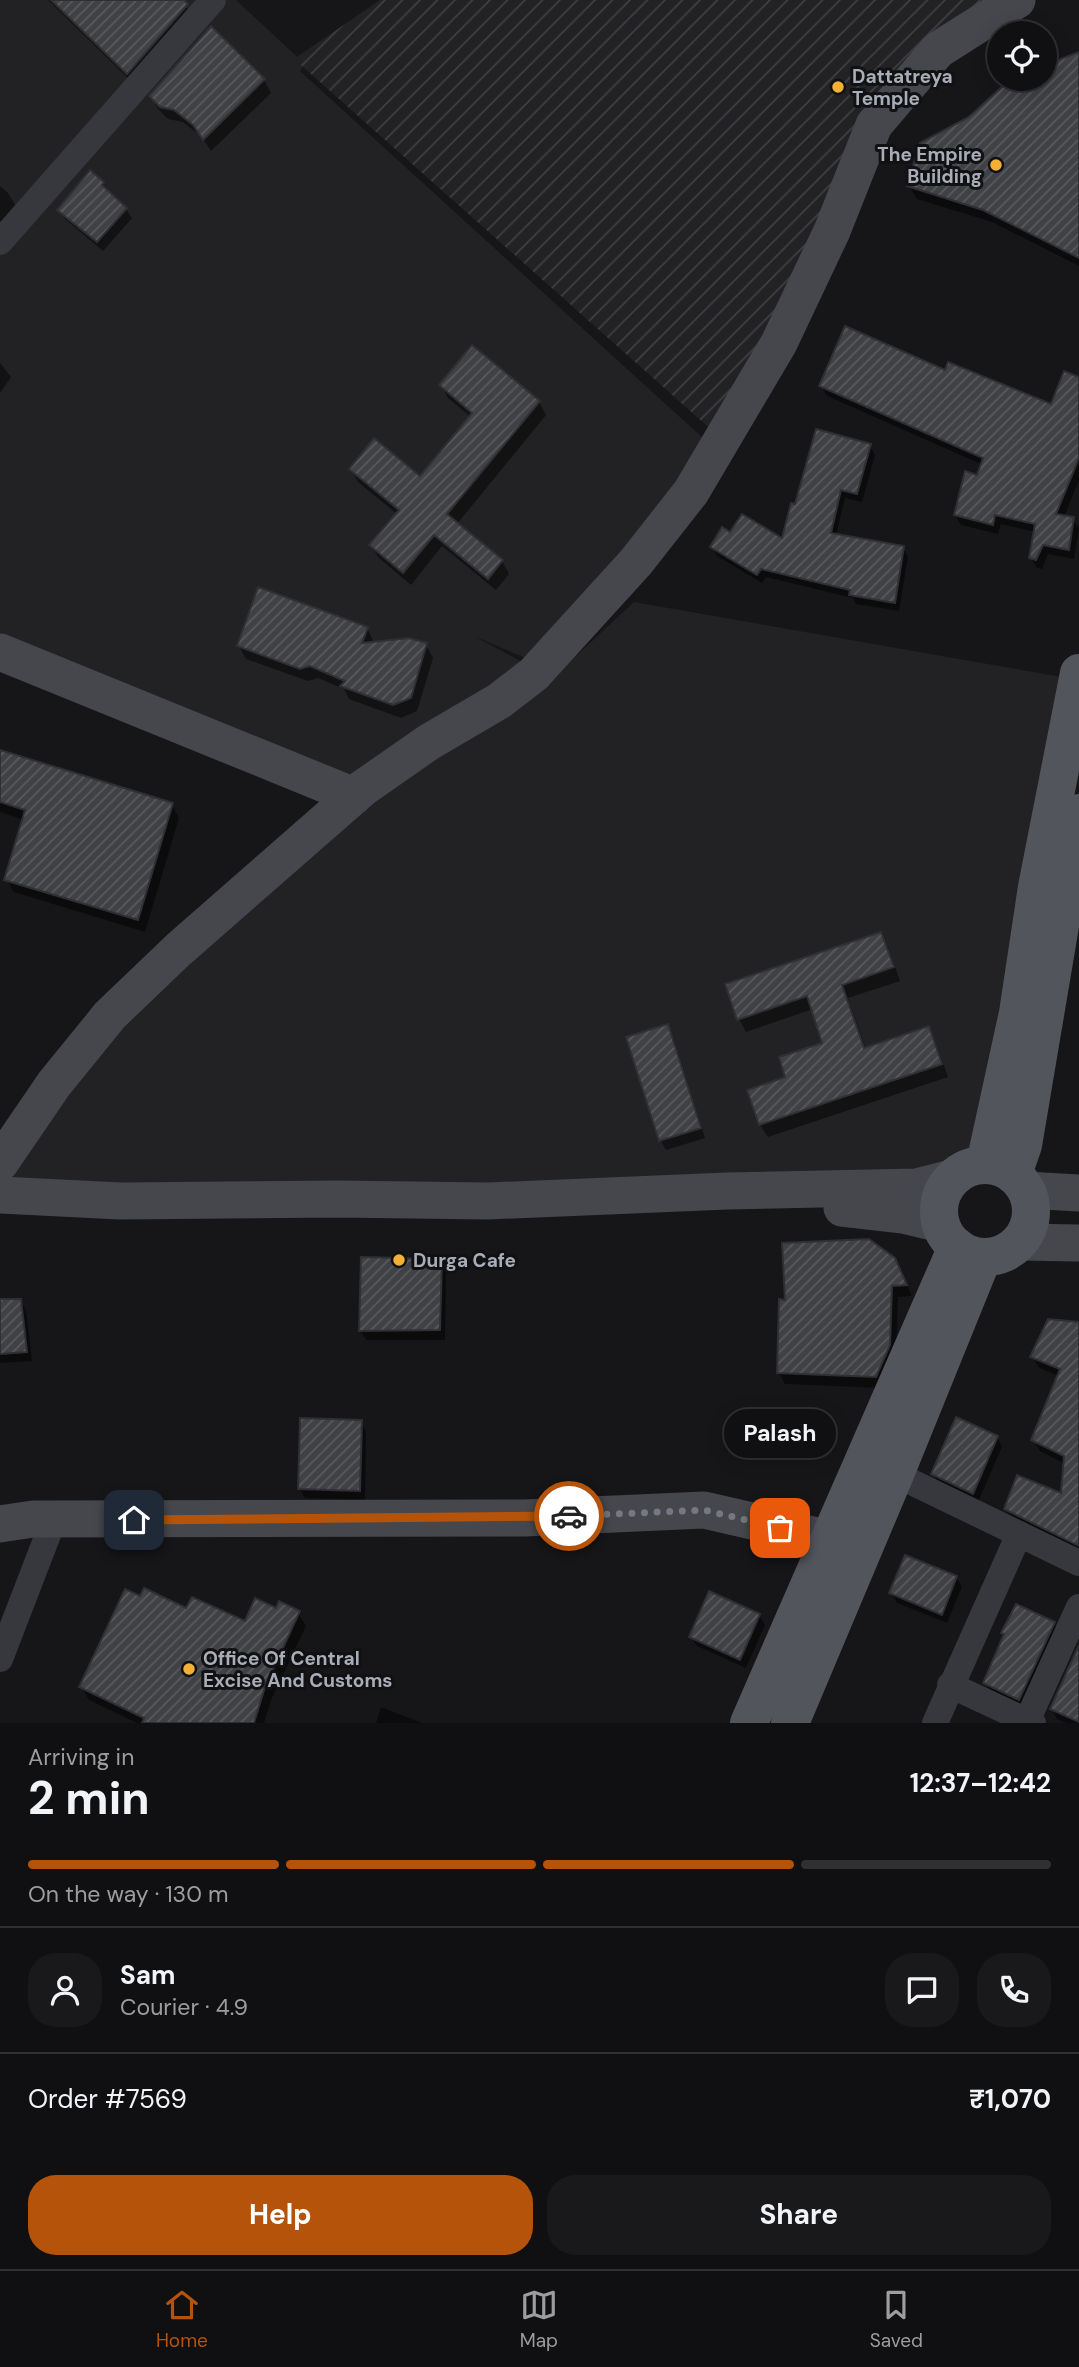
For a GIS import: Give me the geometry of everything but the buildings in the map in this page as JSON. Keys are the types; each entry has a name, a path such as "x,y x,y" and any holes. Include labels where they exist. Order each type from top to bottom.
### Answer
{"main road":[{"path":"994,1176 1037,887 1079,673"},
{"path":"790,1723 895,1474 960,1243 939,1207 943,1191 994,1176 1023,1145 1079,813"},
{"path":"960,1243 1005,1252 1019,1242 1028,1227 1031,1208 994,1176"},
{"path":"749,1723 960,1243"}],"street":[{"path":"0,242 213,0"},
{"path":"0,1163 54,1084 110,1015 182,946 354,796 429,742 509,694 534,674 636,562 691,492 779,343 832,231 874,125 938,50 1017,0"},
{"path":"0,652 354,796"},
{"path":"0,1195 120,1201 488,1201 754,1190 917,1188 994,1176 1079,1193"},
{"path":"0,1214 483,1222 821,1207 869,1210 960,1243"},
{"path":"1019,1242 1079,1243"},
{"path":"895,1474 1079,1563"},
{"path":"0,1524 33,1519 525,1518 704,1510 830,1539"},
{"path":"0,1659 54,1519"},
{"path":"935,1723 1019,1534"},
{"path":"950,1685 1030,1722 1079,1607"}],"shaded area":[{"path":"0,0 236,0 305,64 300,71 704,439 669,510 533,661 474,636 526,664 346,786 0,646"},
{"path":"380,0 999,0 934,39 716,434 294,59"},
{"path":"634,602 1079,680 987,1167 208,1206 0,1176 108,1031 367,796 547,683"}],"way so far":[{"path":"569,1516 704,1510 780,1528"}],"place":[{"name":"Dattatreya Temple","path":"838,87"},
{"name":"The Empire Building","path":"996,165"},
{"name":"Durga Cafe","path":"399,1260"},
{"name":"Palash","path":"780,1528"},
{"name":"Office Of Central Excise And Customs","path":"189,1669"}],"route":[{"path":"134,1520 569,1516"}]}
